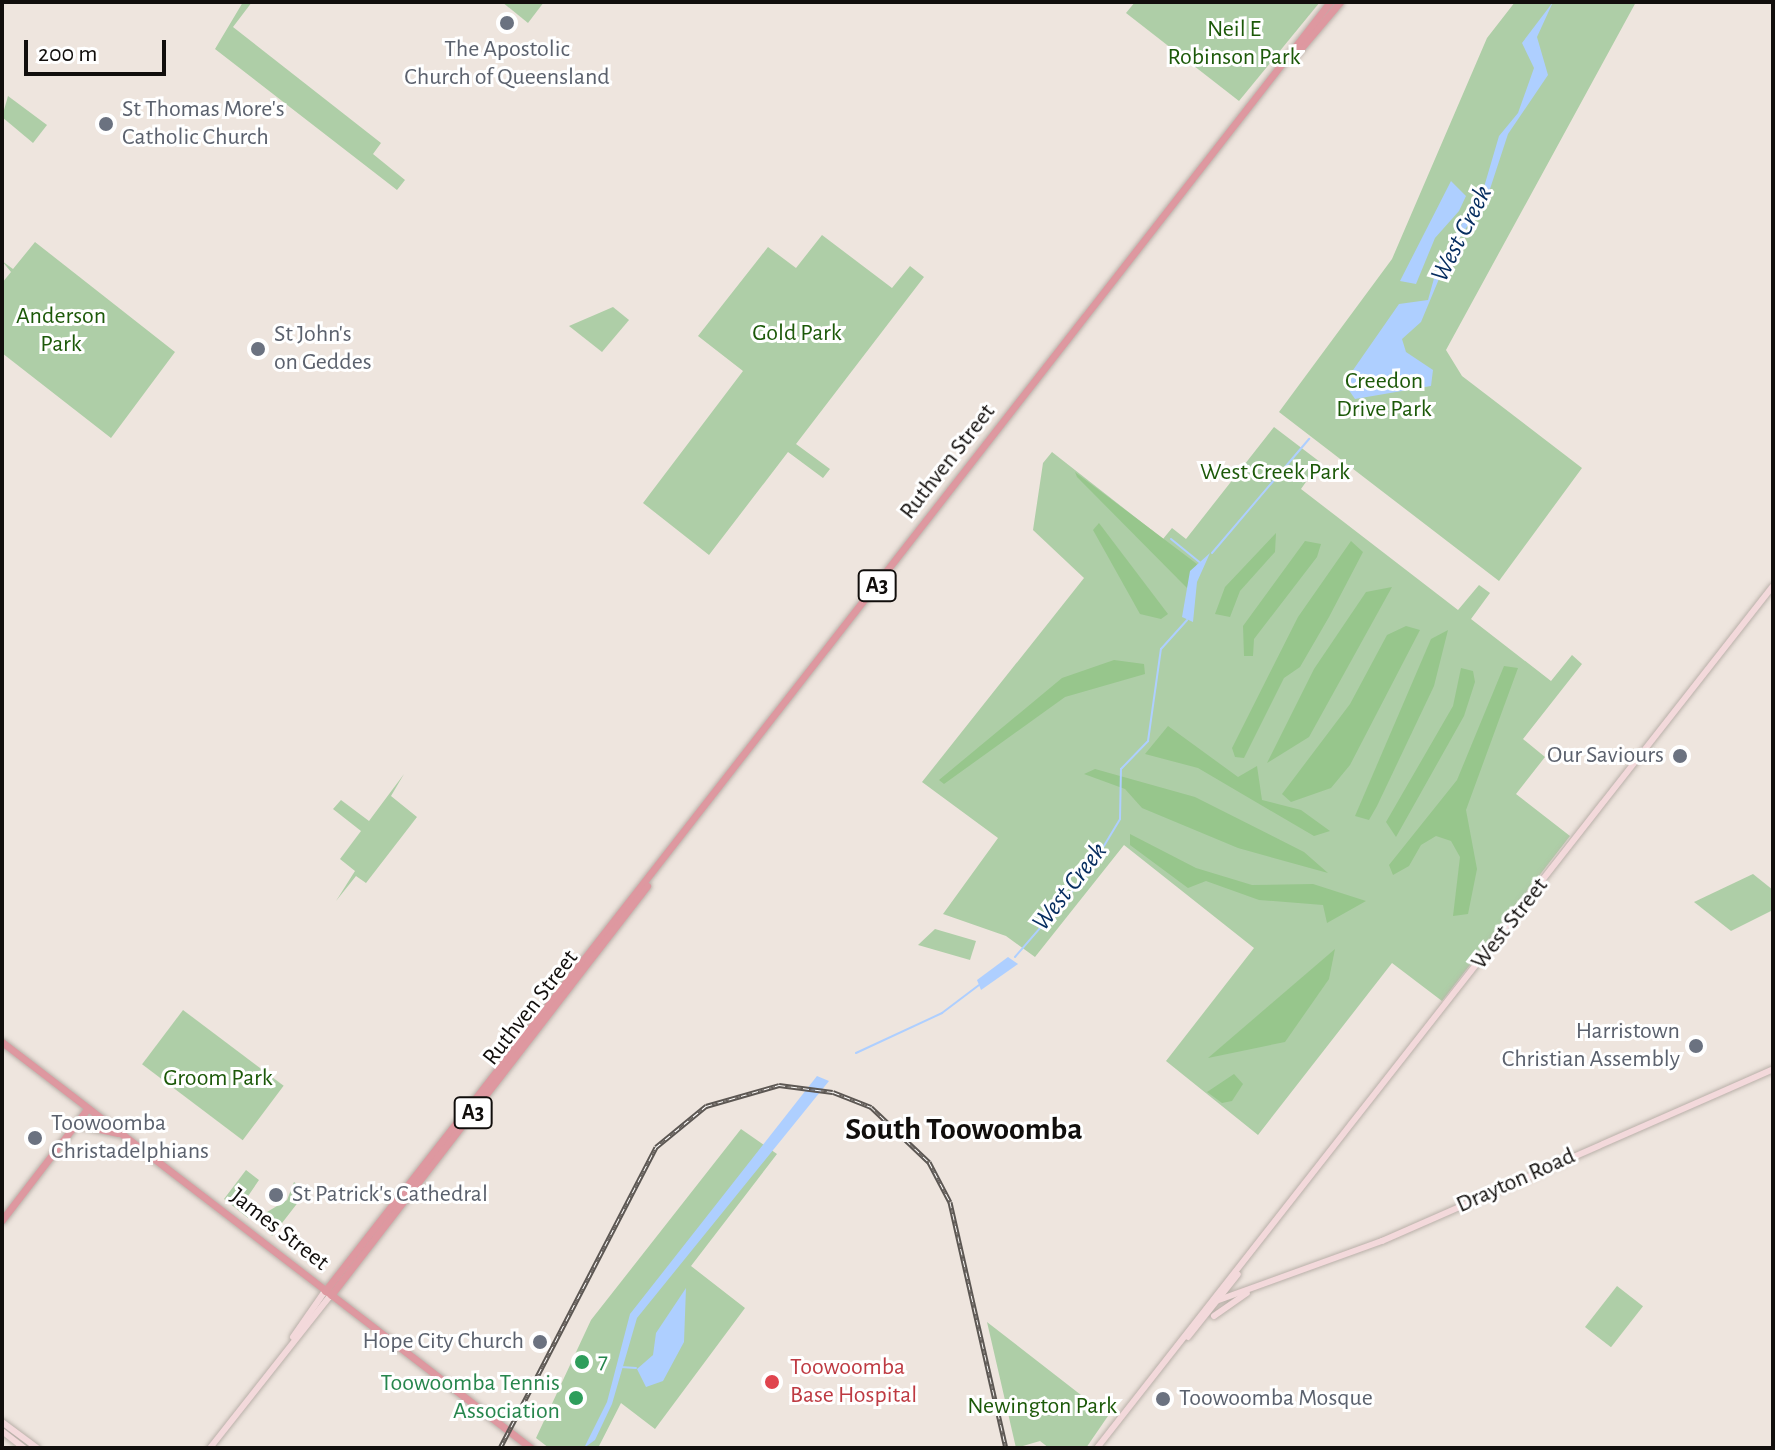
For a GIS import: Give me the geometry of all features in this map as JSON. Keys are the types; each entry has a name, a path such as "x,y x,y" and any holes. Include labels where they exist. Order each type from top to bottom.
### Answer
{"highway":[{"name":"Ruthven Street","path":"328,1293 1278,73 1330,2"},
{"name":"Ruthven Street","path":"1278,73 1340,2"},
{"name":"James Street","path":"2,1042 531,1448"},
{"path":"2,1220 88,1108"},
{"path":"76,1124 120,1133"}],"main road":[{"name":"West Street","path":"1246,1261 1773,586"},
{"name":"Drayton Road","path":"1257,1287 1382,1241 1773,1069"},
{"path":"1206,1321 1246,1261"},
{"path":"1097,1448 1246,1261"},
{"path":"1192,1327 1225,1296 1257,1287"},
{"path":"1183,1340 1257,1287"},
{"name":"Ruthven Street","path":"210,1448 328,1293"},
{"path":"2,1422 37,1448"},
{"path":"2,1431 24,1448"}],"green space":[{"path":"243,2 252,2 233,27 381,143 373,154 405,180 397,190 215,49"},
{"path":"502,2 544,2 528,23"},
{"name":"Neil E Robinson Park","path":"1135,2 1320,2 1239,101 1126,13"},
{"name":"Creedon Drive Park","path":"1515,2 1636,2 1446,350 1462,376 1582,468 1499,581 1279,412 1392,259 1487,38"},
{"path":"8,96 47,125 33,143 2,117"},
{"name":"Gold Park","path":"822,235 892,288 910,266 924,277 796,444 830,469 823,478 788,452 709,555 643,503 743,371 698,336 768,247 796,268"},
{"name":"Anderson Park","path":"35,242 175,352 111,438 2,353 2,283 11,272 2,261 13,269"},
{"path":"613,307 629,320 602,352 569,326"},
{"name":"West Creek Park","path":"1274,427 1320,462 1301,489 1458,610 1479,585 1490,593 1471,619 1551,681 1572,655 1582,664 1523,739 1545,757 1516,794 1570,836 1442,1001 1392,963 1258,1135 1166,1061 1254,948 1124,845 1035,957 1006,936 943,914 998,838 922,782 1084,578 1033,530 1043,463 1052,452 1163,539 1172,528 1186,539"},
{"path":"1075,472 1197,564 1187,588 1077,477"},
{"path":"1099,523 1168,614 1161,619 1140,614 1093,530"},
{"path":"1276,533 1275,552 1240,591 1230,617 1215,614 1225,587"},
{"path":"1305,541 1321,544 1317,557 1254,639 1253,656 1244,656 1243,626"},
{"path":"1351,541 1363,552 1329,617 1300,667 1284,678 1244,758 1235,757 1232,748 1298,617"},
{"path":"1392,587 1309,737 1267,763 1314,669 1366,592"},
{"path":"1406,626 1420,630 1350,765 1331,788 1291,802 1282,794 1350,704 1387,635"},
{"path":"1448,630 1434,686 1377,806 1369,820 1355,816 1431,639"},
{"path":"1114,660 1144,664 1145,674 1065,697 944,784 939,780 1062,678"},
{"path":"1504,666 1518,668 1466,810 1477,869 1468,914 1453,916 1460,857 1451,841 1436,836 1421,845 1409,866 1393,875 1389,865 1457,780"},
{"path":"1461,668 1473,671 1475,682 1464,716 1396,837 1386,822 1453,706"},
{"path":"1168,726 1238,777 1257,766 1262,800 1301,810 1330,831 1314,836 1198,768 1145,754"},
{"path":"1095,769 1195,797 1304,852 1328,873 1238,848 1142,808 1125,789 1084,774"},
{"path":"404,774 391,796 417,817 366,883 356,876 336,901 355,871 340,859 361,831 333,809 341,800 369,821"},
{"path":"1130,834 1196,868 1252,885 1313,884 1366,901 1327,923 1323,905 1259,900 1206,881 1188,888 1130,845"},
{"path":"1753,874 1773,890 1773,910 1731,931 1694,902"},
{"path":"935,929 976,941 970,960 918,945"},
{"path":"1335,949 1329,979 1285,1042 1208,1058"},
{"name":"Groom Park","path":"183,1010 284,1086 243,1140 142,1064"},
{"path":"1234,1074 1243,1084 1232,1101 1222,1103 1207,1092"},
{"path":"741,1129 777,1154 691,1266 745,1308 655,1429 621,1403 598,1448 549,1448 536,1438 591,1320"},
{"path":"246,1170 259,1180 246,1199 248,1218 224,1199"},
{"path":"294,1182 306,1192 272,1236 262,1215 287,1200"},
{"path":"1617,1286 1643,1306 1611,1347 1585,1327"},
{"name":"Newington Park","path":"987,1322 1108,1416 1086,1448 1049,1448 1040,1441 1016,1448"}],"water":[{"path":"1553,2 1537,37 1548,75 1508,134 1489,192 1449,255 1421,322 1402,339 1406,352 1433,370 1431,386 1355,399 1344,383 1399,304 1428,300 1438,264 1484,187 1499,136 1518,113 1534,68 1522,43"},
{"path":"1451,181 1466,196 1459,211 1435,238 1416,284 1400,281"},
{"path":"1210,553 1197,582 1193,622 1182,617 1190,571"},
{"path":"1008,957 1018,964 981,990 977,980"},
{"path":"817,1076 829,1081 637,1318 612,1404 595,1440 584,1448 607,1402 630,1314"},
{"path":"686,1288 684,1342 663,1381 646,1387 637,1369 653,1355 656,1333"}],"waterway":[{"path":"1212,553 1309,439"},
{"path":"1171,539 1201,563"},
{"name":"West Creek","path":"1015,957 1087,874 1120,819 1121,769 1148,741 1161,649 1187,620"},
{"name":"West Creek","path":"856,1053 942,1013 979,985"},
{"path":"621,1367 636,1368"}],"railway":[{"path":"500,1448 656,1147 706,1106 779,1085 833,1092 871,1107 929,1162 950,1202 1006,1448"}],"place":[{"name":"The Apostolic Church of Queensland","path":"507,23"},
{"name":"St Thomas More's Catholic Church","path":"106,124"},
{"name":"St John's on Geddes","path":"258,349"},
{"name":"Our Saviours","path":"1680,756"},
{"name":"Harristown Christian Assembly","path":"1696,1046"},
{"name":"Toowoomba Christadelphians","path":"35,1138"},
{"name":"St Patrick's Cathedral","path":"276,1195"},
{"name":"Hope City Church","path":"540,1342"},
{"name":"7","path":"582,1362"},
{"name":"Toowoomba Base Hospital","path":"772,1382"},
{"name":"Toowoomba Tennis Association","path":"576,1398"},
{"name":"Toowoomba Mosque","path":"1163,1399"}],"district":[{"name":"South Toowoomba","path":"964,1129"}]}
